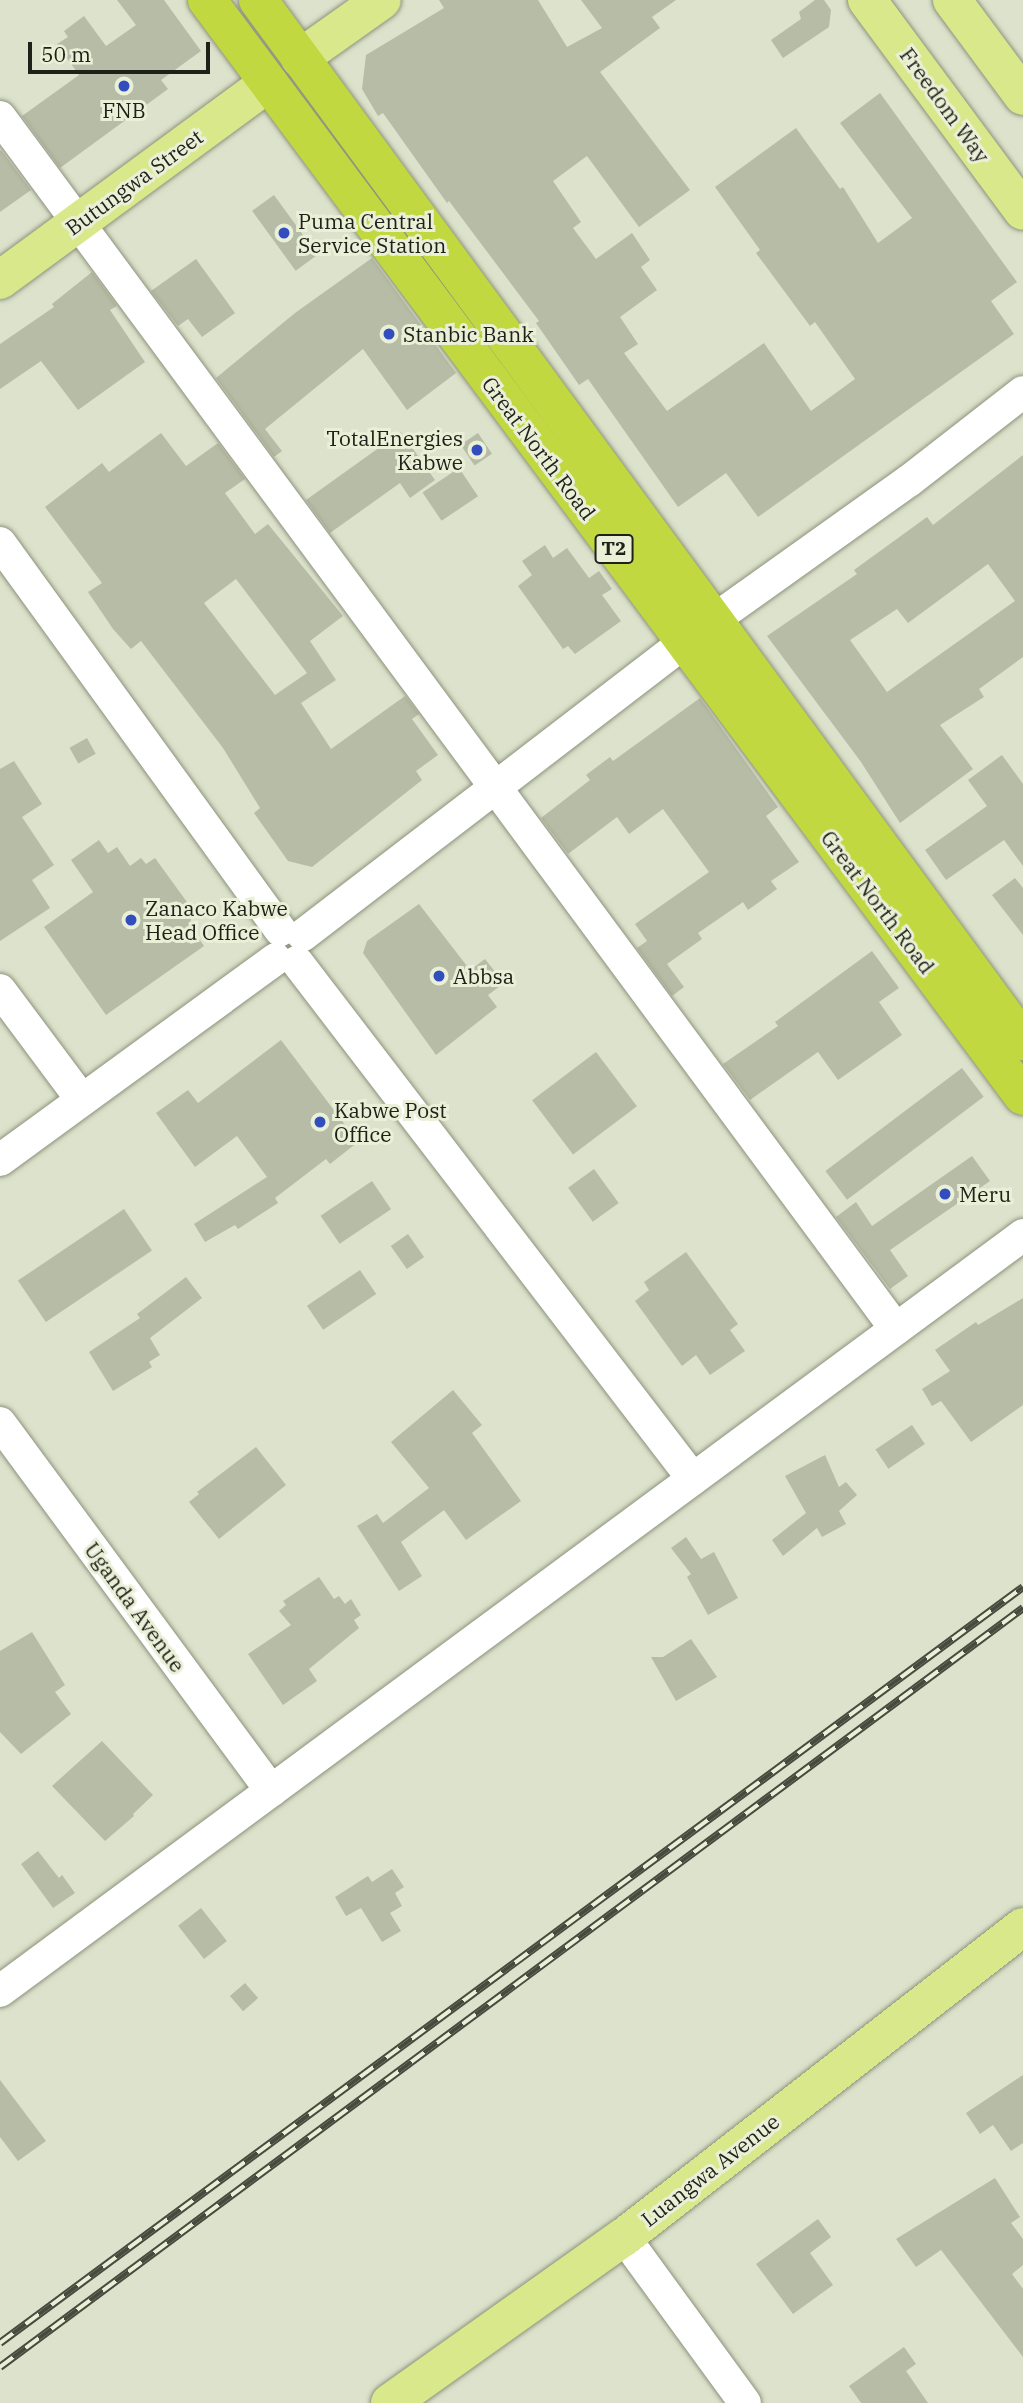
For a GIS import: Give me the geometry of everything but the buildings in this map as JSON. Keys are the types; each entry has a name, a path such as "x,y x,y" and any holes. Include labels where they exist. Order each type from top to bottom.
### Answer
{"highway":[{"name":"Great North Road","path":"207,0 1023,1096"},
{"name":"Great North Road","path":"258,0 1023,1041"},
{"path":"437,311 450,317 463,314 472,303 472,290"},
{"path":"476,364 476,355 484,341 491,337 508,338"}],"main road":[{"path":"300,58 382,0"},
{"name":"Freedom Way","path":"867,0 1023,211"},
{"path":"952,0 1023,96"},
{"name":"Butungwa Street","path":"0,280 268,83"},
{"name":"Luangwa Avenue","path":"390,2403 624,2237 1023,1927"}],"street":[{"path":"0,117 897,1329"},
{"path":"715,619 910,480 1023,392"},
{"path":"0,543 289,946 693,1479"},
{"path":"0,1160 289,946 684,643"},
{"path":"0,990 82,1100"},
{"path":"0,1991 1023,1235"},
{"name":"Uganda Avenue","path":"0,1423 271,1791"},
{"path":"624,2237 745,2403"}],"railway":[{"path":"0,2343 1023,1587"},
{"path":"0,2367 1023,1608"}],"place":[{"name":"FNB","path":"124,86"},
{"name":"Puma Central Service Station","path":"284,233"},
{"name":"Stanbic Bank","path":"389,334"},
{"name":"TotalEnergies Kabwe","path":"477,450"},
{"name":"Zanaco Kabwe Head Office","path":"131,920"},
{"name":"Abbsa","path":"439,976"},
{"name":"Kabwe Post Office","path":"320,1122"},
{"name":"Meru","path":"945,1194"}]}
